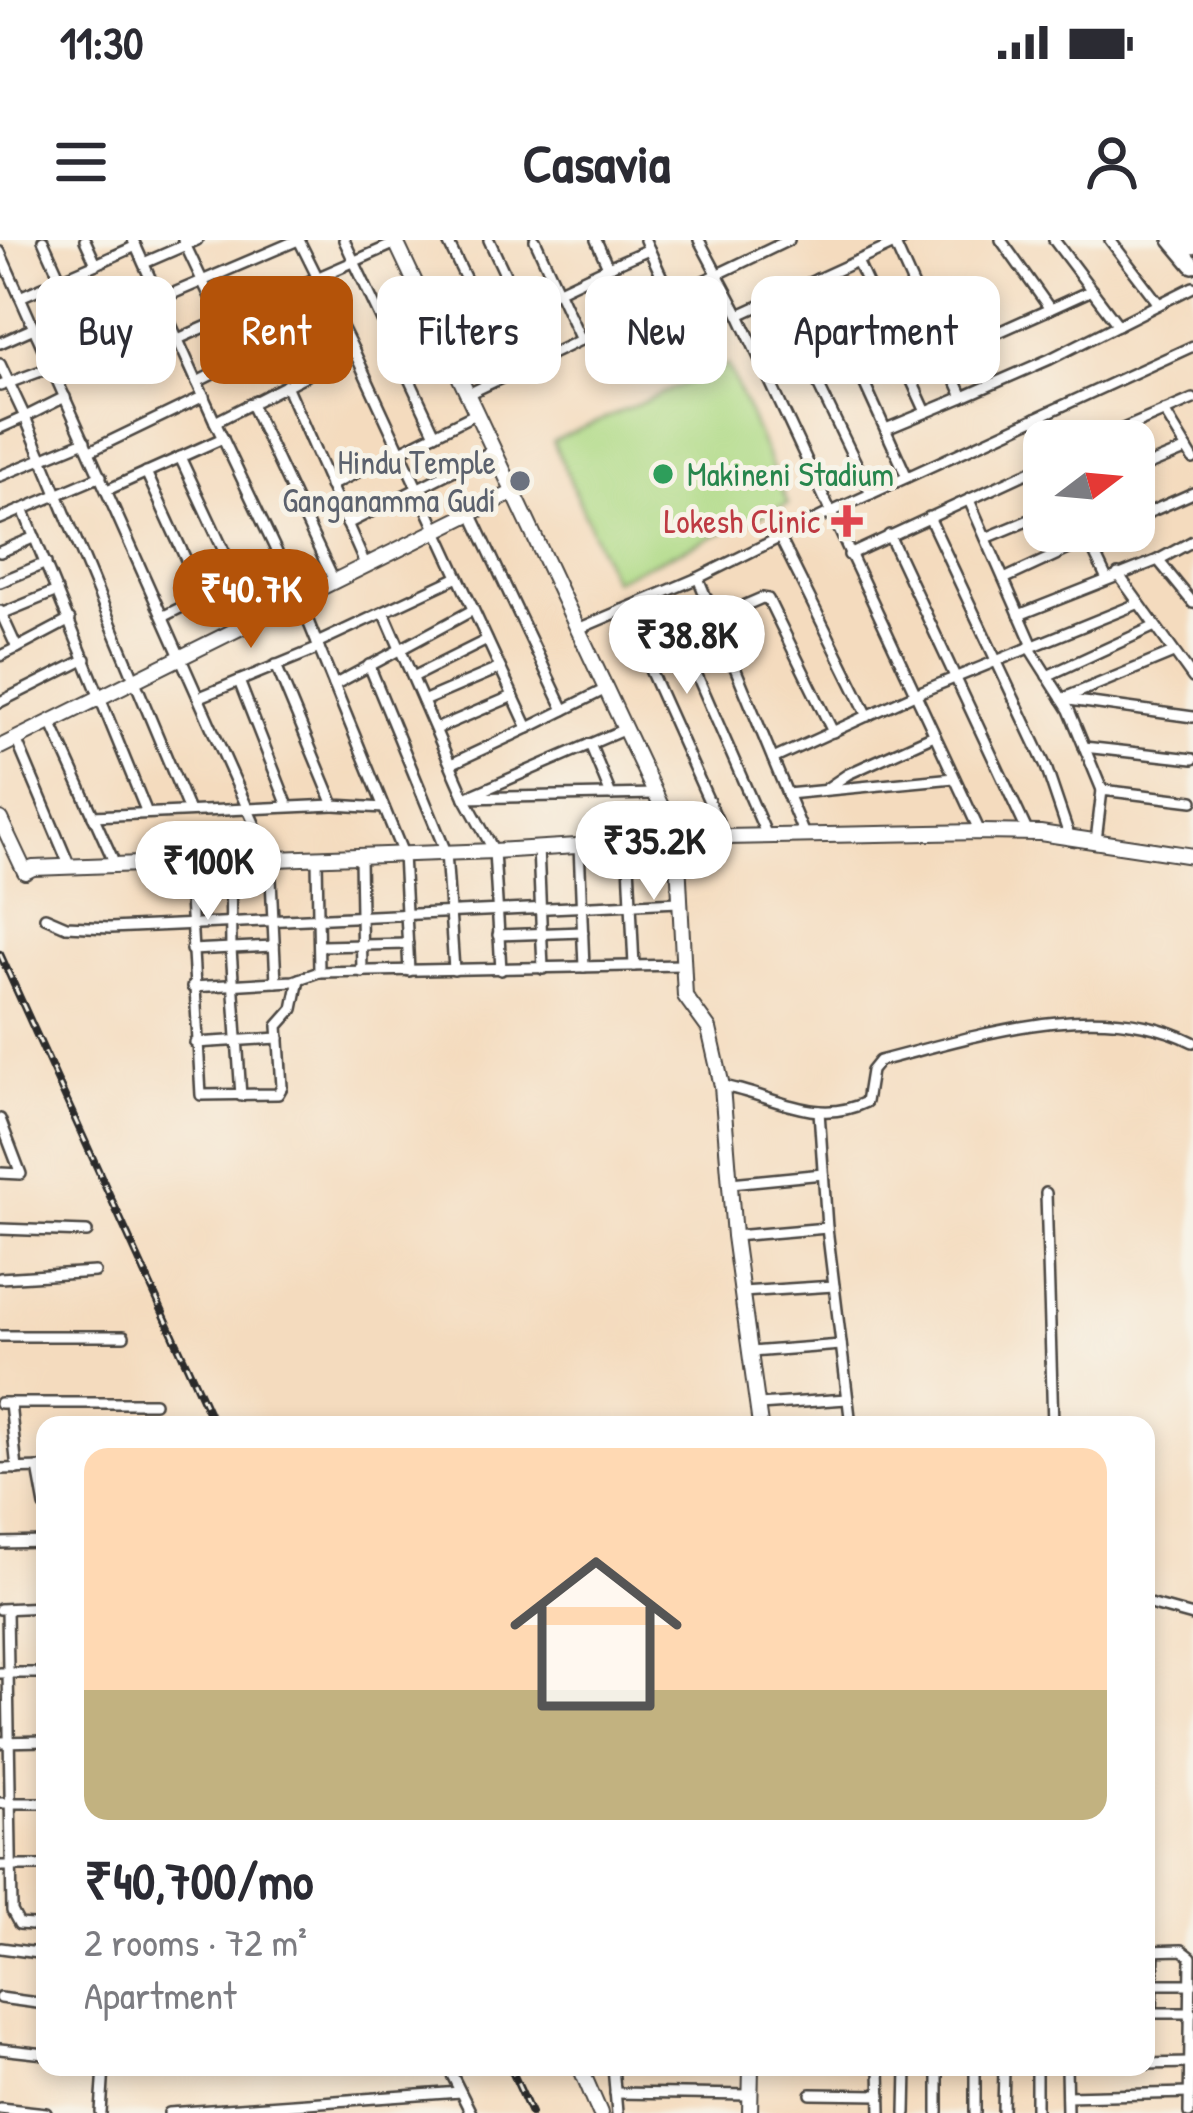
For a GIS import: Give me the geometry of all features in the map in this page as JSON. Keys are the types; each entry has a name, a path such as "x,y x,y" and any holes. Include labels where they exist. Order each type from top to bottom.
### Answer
{"main road":[{"path":"1172,240 1193,266"}],"street":[{"path":"43,240 59,276"},
{"path":"85,240 96,264"},
{"path":"143,263 197,240"},
{"path":"212,276 298,240 316,276"},
{"path":"344,240 435,434"},
{"path":"447,240 464,276"},
{"path":"489,240 506,276"},
{"path":"535,240 551,276"},
{"path":"596,240 608,267"},
{"path":"700,240 980,832"},
{"path":"716,275 789,240"},
{"path":"1000,240 1049,310"},
{"path":"1054,240 1118,325"},
{"path":"1110,240 1159,304"},
{"path":"322,276 396,241 677,840 685,996 709,1029 722,1086 734,1236 759,1416"},
{"path":"823,276 897,241 911,276"},
{"path":"70,276 135,243 149,276"},
{"path":"184,243 200,276"},
{"path":"561,287 647,244 661,276"},
{"path":"0,252 36,332 0,343"},
{"path":"857,260 926,412"},
{"path":"886,429 1193,287"},
{"path":"20,297 36,290"},
{"path":"1000,331 1092,290"},
{"path":"561,298 581,340"},
{"path":"739,315 751,309"},
{"path":"178,339 200,329"},
{"path":"176,335 299,598 403,854 409,971"},
{"path":"561,350 585,338"},
{"path":"578,629 698,578 1193,346"},
{"path":"215,422 354,351 527,728"},
{"path":"0,364 4,384 25,417 189,811"},
{"path":"4,384 36,373"},
{"path":"59,384 270,859 276,982"},
{"path":"468,394 488,384"},
{"path":"818,384 871,494"},
{"path":"865,384 908,477"},
{"path":"957,384 963,397"},
{"path":"286,385 365,564"},
{"path":"0,476 87,446 204,396"},
{"path":"0,428 65,397"},
{"path":"1143,420 1193,399"},
{"path":"251,404 334,581"},
{"path":"1155,465 1190,454 1164,411"},
{"path":"330,486 477,413"},
{"path":"107,490 223,438"},
{"path":"347,524 494,450"},
{"path":"180,457 237,579"},
{"path":"146,472 202,597"},
{"path":"849,555 1023,474"},
{"path":"0,519 101,476"},
{"path":"0,747 514,492"},
{"path":"1155,510 1193,493"},
{"path":"969,500 1031,646 1062,699 1102,790 1096,841"},
{"path":"23,509 147,813"},
{"path":"471,513 564,710"},
{"path":"929,517 1046,767 1070,838"},
{"path":"986,538 1023,523"},
{"path":"889,535 1028,833"},
{"path":"0,552 35,537"},
{"path":"780,538 868,716"},
{"path":"1019,615 1158,560 1193,541"},
{"path":"1004,580 1055,552"},
{"path":"1097,552 1193,678"},
{"path":"164,616 280,558"},
{"path":"1158,560 1191,596"},
{"path":"0,582 46,563"},
{"path":"200,697 458,577"},
{"path":"698,578 805,837"},
{"path":"17,648 1,613 58,591"},
{"path":"641,650 768,599 832,732"},
{"path":"773,760 915,694 1137,604"},
{"path":"334,685 473,610"},
{"path":"622,610 725,837"},
{"path":"384,612 465,798 494,851 501,970"},
{"path":"0,656 70,620"},
{"path":"1047,676 1153,627"},
{"path":"679,634 768,838"},
{"path":"413,677 487,640"},
{"path":"1062,699 1173,652"},
{"path":"0,702 86,659"},
{"path":"276,665 334,806"},
{"path":"369,665 446,852 454,970"},
{"path":"423,701 500,668"},
{"path":"239,680 288,806"},
{"path":"451,764 606,689"},
{"path":"436,729 513,696"},
{"path":"1062,699 1193,717"},
{"path":"51,722 116,866"},
{"path":"465,798 625,729"},
{"path":"823,791 848,774 934,735"},
{"path":"16,739 70,868"},
{"path":"590,744 610,795"},
{"path":"1084,747 1193,759"},
{"path":"787,794 954,778"},
{"path":"1102,790 1193,800"},
{"path":"465,798 656,794"},
{"path":"93,816 288,806 384,808"},
{"path":"0,819 25,872 725,837 980,832 1028,833 1193,856"},
{"path":"628,842 634,966"},
{"path":"579,845 584,968"},
{"path":"538,847 543,969"},
{"path":"360,857 362,972"},
{"path":"317,859 319,972"},
{"path":"230,860 241,1096"},
{"path":"188,862 201,1095 280,1091 279,1023 293,1009 299,980"},
{"path":"44,917 73,927 190,925 679,902"},
{"path":"498,934 583,932"},
{"path":"321,946 408,944"},
{"path":"191,950 274,946"},
{"path":"192,987 299,980 319,972 682,965"},
{"path":"722,1086 782,1106 819,1111 853,1108 866,1102 871,1071 879,1061 984,1031 1070,1020 1152,1029 1193,1042"},
{"path":"195,1043 279,1038"},
{"path":"819,1111 827,1228 850,1416"},
{"path":"0,1119 21,1174 0,1174"},
{"path":"730,1183 823,1174"},
{"path":"1046,1193 1053,1416"},
{"path":"734,1236 827,1228"},
{"path":"0,1229 87,1232"},
{"path":"0,1278 95,1271"},
{"path":"742,1292 834,1286"},
{"path":"0,1336 124,1336"},
{"path":"751,1352 841,1345"},
{"path":"758,1405 847,1399"},
{"path":"17,1468 5,1403 154,1403"},
{"path":"0,1469 36,1468"},
{"path":"0,1543 36,1542"},
{"path":"1155,1605 1193,1616"},
{"path":"36,1607 3,1609 5,1866 14,1920 36,1926"},
{"path":"4,1673 36,1673"},
{"path":"4,1742 36,1741"},
{"path":"5,1803 36,1803"},
{"path":"5,1866 36,1866"},
{"path":"1,1948 36,1953"},
{"path":"1155,1951 1187,1951 1192,1957 1189,2113"},
{"path":"1155,1984 1192,1984"},
{"path":"0,1998 36,2003"},
{"path":"1155,2013 1191,2013"},
{"path":"0,2050 36,2053"},
{"path":"1155,2064 1189,2063"},
{"path":"101,2113 103,2076"},
{"path":"452,2076 471,2113"},
{"path":"584,2076 601,2113"},
{"path":"614,2076 617,2113"},
{"path":"750,2113 751,2076"},
{"path":"880,2076 881,2113"},
{"path":"906,2113 907,2076"},
{"path":"938,2076 938,2113"},
{"path":"975,2076 975,2113"},
{"path":"1004,2076 1004,2113"},
{"path":"1036,2076 1036,2113"},
{"path":"1066,2076 1067,2113"},
{"path":"169,2113 460,2092"},
{"path":"615,2093 751,2095"},
{"path":"1066,2096 1190,2093"},
{"path":"811,2094 881,2095"},
{"path":"0,2108 46,2113"}],"green space":[{"path":"727,365 788,504 613,580 553,441 684,384 727,384"}],"railway":[{"path":"0,954 210,1416"},
{"path":"514,2076 531,2113"}],"place":[{"name":"Makineni Stadium","path":"663,474"},
{"name":"Hindu Temple Ganganamma Gudi","path":"520,481"},
{"name":"Lokesh Clinic","path":"847,521"}]}
